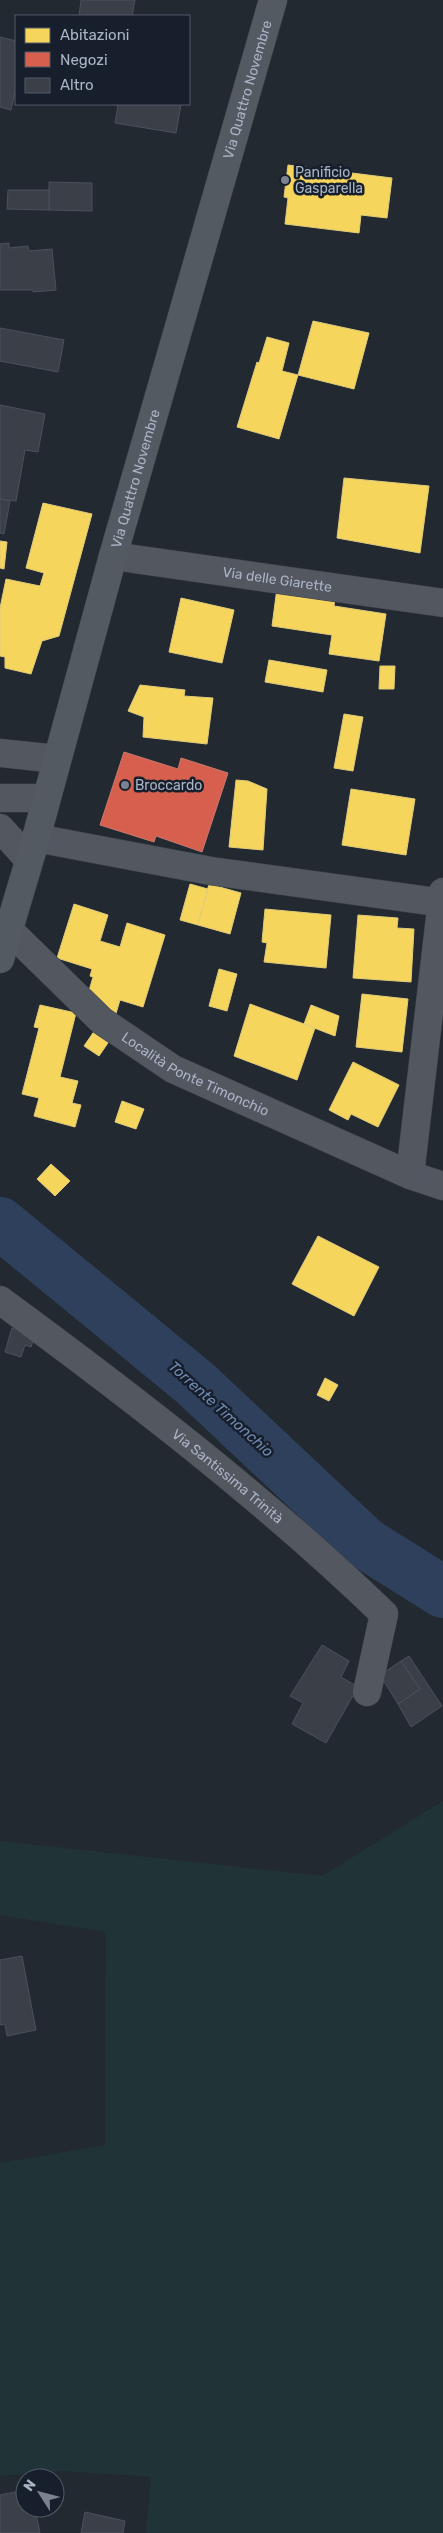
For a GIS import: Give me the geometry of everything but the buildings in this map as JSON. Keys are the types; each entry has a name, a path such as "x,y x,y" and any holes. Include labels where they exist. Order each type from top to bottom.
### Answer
{"main road":[{"name":"Via Quattro Novembre","path":"0,959 112,556 273,0"}],"street":[{"name":"Via delle Giarette","path":"112,556 443,602"},
{"path":"0,753 57,759"},
{"path":"0,798 46,798"},
{"path":"0,828 32,849 442,899 410,1175"},
{"name":"Località Ponte Timonchio","path":"9,930 102,1021 173,1069 410,1175 443,1186"},
{"name":"Via Santissima Trinità","path":"0,1300 123,1390 339,1571 384,1614 366,1692"}],"green space":[{"path":"443,1801 443,2533 146,2533 151,2477 65,2471 65,2468 15,2468 15,2475 0,2476 0,2163 105,2145 106,1932 0,1915 0,1841 322,1876"}],"waterway":[{"name":"Torrente Timonchio","path":"0,1223 196,1384 365,1543 443,1592"}],"place":[{"name":"Panificio Gasparella","path":"285,180"},
{"name":"Broccardo","path":"125,785"}]}
